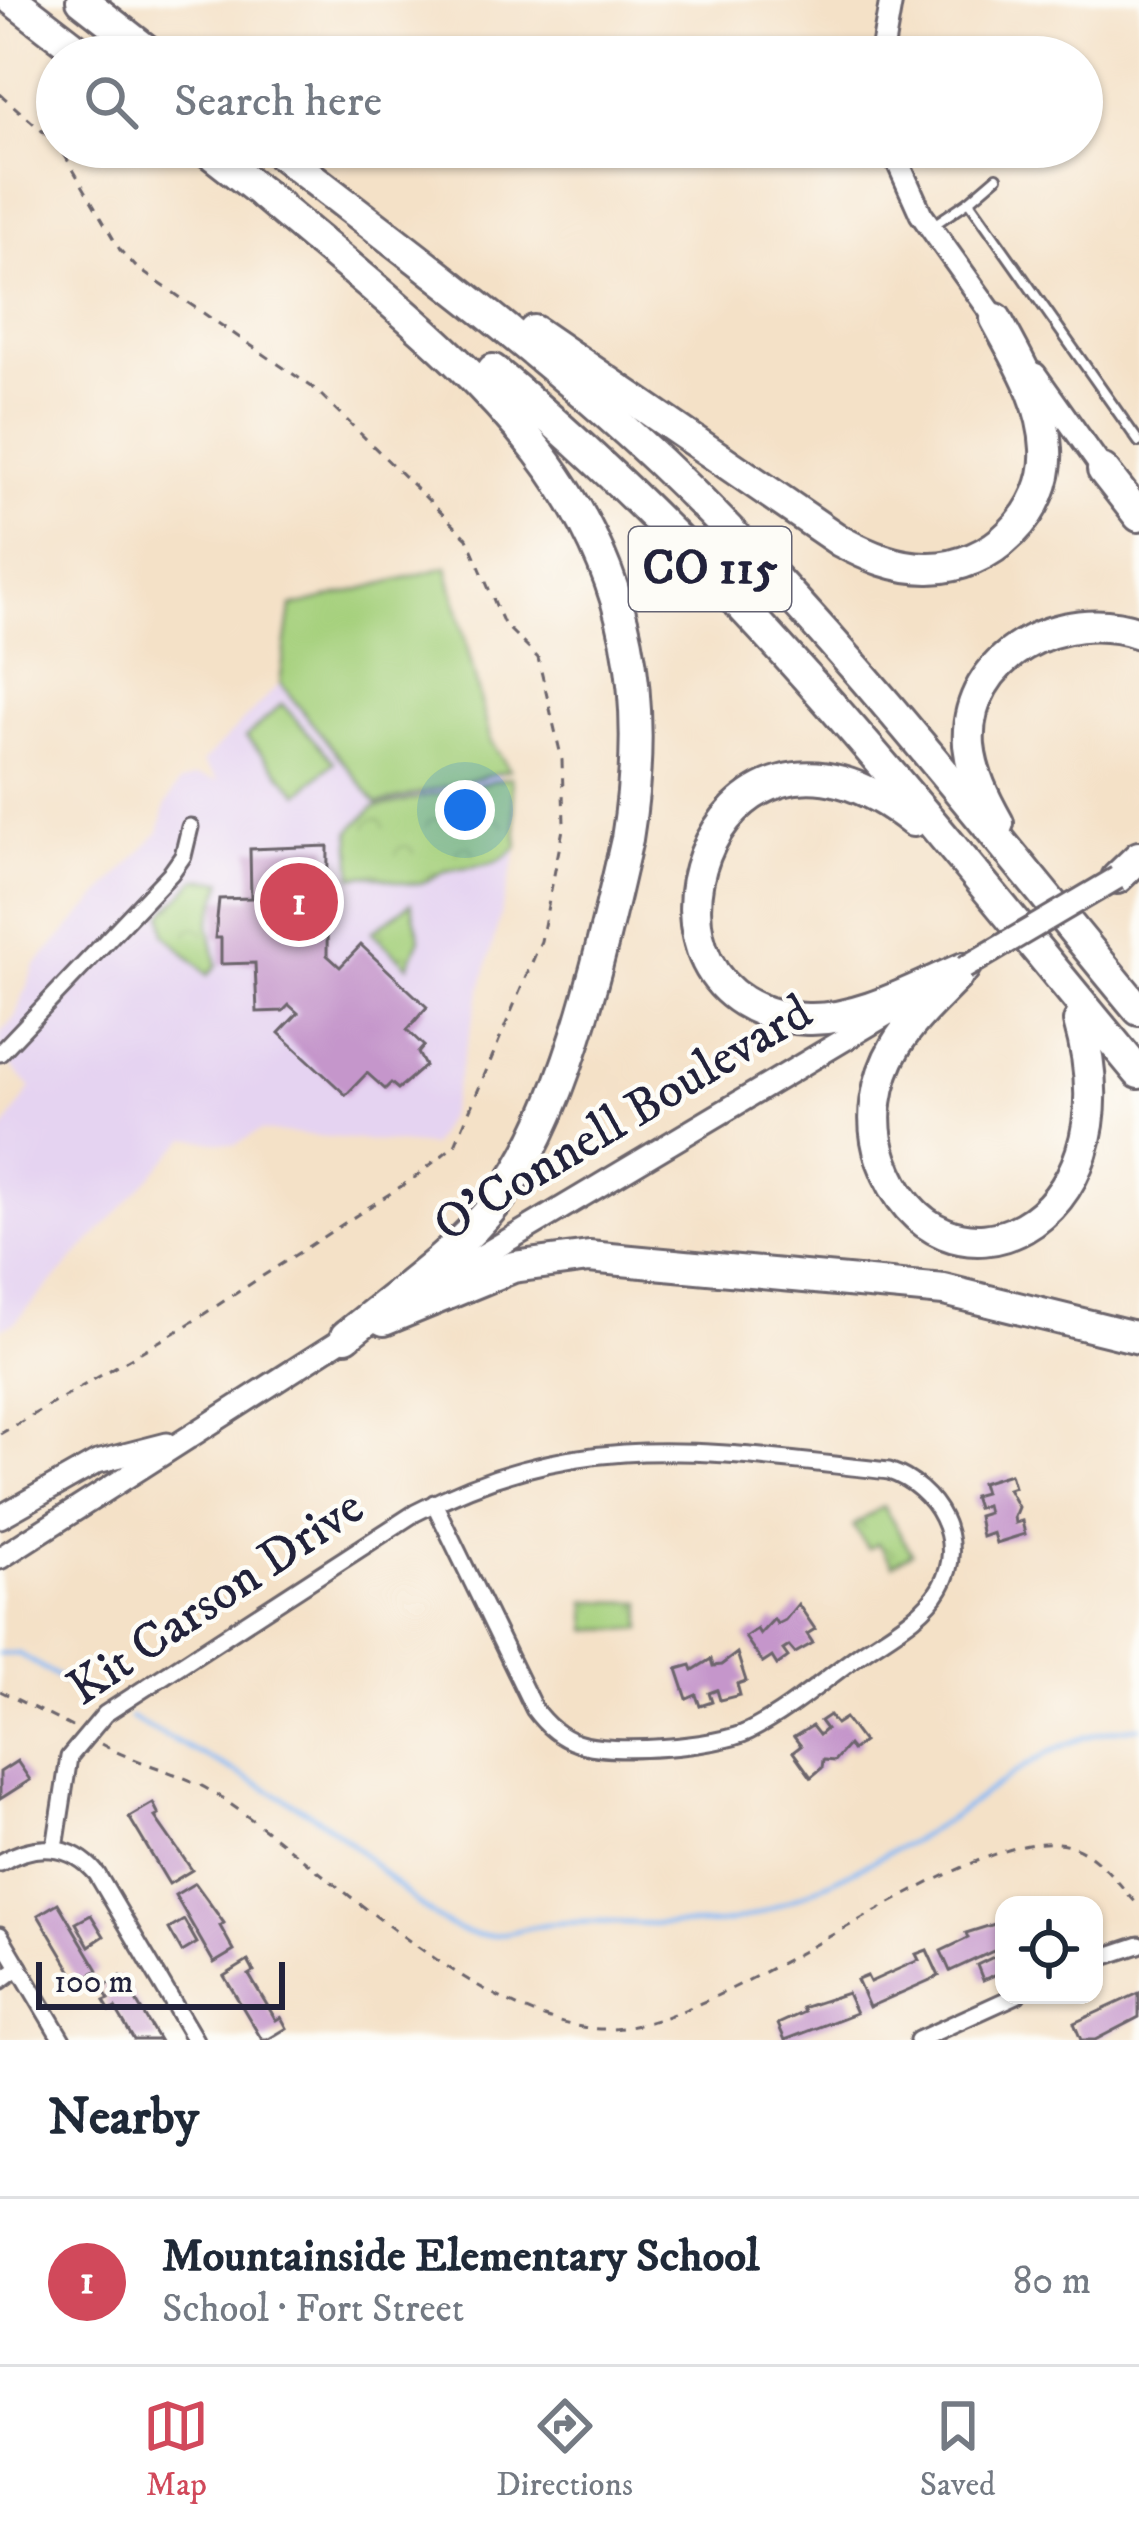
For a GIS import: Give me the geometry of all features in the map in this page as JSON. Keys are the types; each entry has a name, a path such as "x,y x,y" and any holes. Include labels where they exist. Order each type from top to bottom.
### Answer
{"highway":[{"path":"13,0 60,36"},
{"path":"82,0 128,36"},
{"name":"CO 115","path":"229,168 477,357 641,499 765,628 1139,1073"},
{"name":"CO 115","path":"299,168 546,363 690,491 791,599 1139,1010"},
{"path":"301,168 840,542 893,564 941,568 977,557 1018,527 1035,504 1045,476 1043,424 996,319"},
{"path":"262,194 448,352 530,437 570,496 608,577 629,659 634,702 634,793 627,839 543,1126 514,1180 473,1229 346,1336"},
{"path":"1103,470 1139,520"},
{"path":"1038,890 974,772 970,718 979,694 1000,665 1038,634 1085,622 1139,633"},
{"path":"964,968 830,1018 805,1019 761,1008 728,984 699,934 693,892 705,845 718,825 754,795 786,783 840,782 889,802 1004,913"},
{"path":"1074,932 1139,997"},
{"path":"964,968 896,1044 883,1072 874,1124 885,1168 913,1206 954,1231 1011,1240 1050,1227 1085,1200 1101,1179 1114,1132 1107,1076 1040,954"},
{"path":"346,1336 512,1267 590,1257 944,1290 1139,1338"}],"main road":[{"path":"885,36 891,0"},
{"path":"902,168 931,227 1103,470"},
{"name":"O'Connell Boulevard","path":"7,1551 346,1336 1133,867"},
{"name":"O'Connell Boulevard","path":"0,1516 97,1462 179,1441"}],"street":[{"path":"0,1053 171,873 183,856 190,827"},
{"name":"Kit Carson Drive","path":"55,1848 65,1770 83,1735 126,1700 434,1503 511,1471 578,1455 697,1451 902,1475 925,1490 938,1508 951,1558 943,1584 919,1612 752,1730 705,1743 593,1746 560,1735 534,1709 434,1503"},
{"path":"0,1863 22,1852 55,1848 82,1859 98,1874 195,2040"},
{"path":"0,1935 62,2040"},
{"path":"1103,1957 1139,1945"},
{"path":"0,1981 19,1967"},
{"path":"918,2040 997,2004"}],"lane":[{"path":"931,227 998,177"},
{"path":"969,201 1139,442"}],"path":[{"path":"0,94 36,126"},
{"path":"0,1434 184,1327 414,1178 455,1145 541,941 567,800 538,658 504,624 467,538 315,389 137,268 73,168"},
{"path":"0,1691 58,1717 83,1735 214,1792 506,2004 575,2026 614,2029 694,2005 962,1869 1035,1844 1076,1846 1139,1906"}],"shaded area":[{"path":"447,567 518,846 449,1113 431,1146 260,1131 235,1145 187,1138 14,1323 0,1328 0,1136 31,1088 0,1054 0,1034 15,1017 35,965 159,832 166,804 179,783 196,776 219,781 202,763 280,683 291,607"}],"green space":[{"path":"447,567 491,742 510,770 377,804 280,683 291,607"},
{"path":"282,704 334,762 299,794 246,737"},
{"path":"511,777 518,846 509,854 416,884 353,877 350,831 373,808"},
{"path":"197,879 223,881 209,925 217,965 208,975 165,934 163,914"},
{"path":"411,903 420,939 408,966 372,932"},
{"path":"883,1506 912,1553 893,1565 878,1543 868,1549 853,1526"},
{"path":"586,1601 642,1602 642,1629 588,1630"}],"building":[{"path":"328,846 327,955 340,967 361,945 427,1007 407,1030 424,1046 418,1053 425,1066 398,1089 391,1083 385,1089 367,1073 346,1095 279,1033 298,1013 289,1005 283,1011 257,1012 255,963 221,964 221,938 215,938 219,899 251,898 250,849"},
{"path":"1010,1474 1014,1487 1008,1489 1018,1507 1015,1523 1022,1521 1025,1534 996,1543 993,1533 982,1537 978,1516 988,1513 986,1505 977,1508 973,1496 984,1493 981,1483"},
{"path":"798,1604 815,1629 807,1634 813,1643 795,1653 789,1646 783,1650 788,1657 777,1665 772,1657 763,1663 745,1637 757,1629 760,1634 774,1619 777,1624 785,1620"},
{"path":"737,1653 746,1681 737,1684 740,1695 720,1700 717,1690 709,1693 712,1702 700,1706 696,1695 687,1699 677,1669 691,1665 693,1670 711,1659 713,1666 721,1665"},
{"path":"829,1715 836,1724 845,1718 863,1742 852,1750 848,1745 834,1761 823,1760 822,1768 811,1777 793,1752 801,1746 794,1737 812,1726 819,1735 826,1729 820,1721"},
{"path":"17,1761 30,1780 0,1799 0,1772"},
{"path":"153,1803 159,1815 155,1817 192,1870 169,1884 129,1817"},
{"path":"195,1883 224,1923 220,1926 234,1951 214,1963 175,1895"},
{"path":"58,1903 98,1970 78,1982 38,1915"},
{"path":"91,1915 104,1936 89,1946 76,1923"},
{"path":"184,1920 197,1943 182,1952 169,1929"},
{"path":"995,1924 995,1950 950,1971 941,1951 968,1938 966,1933"},
{"path":"927,1950 939,1976 869,2007 857,1980 867,1976 870,1982 919,1960 916,1954"},
{"path":"995,1956 995,1975 983,1980 977,1965"},
{"path":"248,1961 254,1972 249,1975 276,2020 281,2017 287,2028 267,2040 262,2040 224,1976"},
{"path":"121,1976 159,2040 134,2040 115,2008 110,2011 104,2001 109,1999 102,1988"},
{"path":"847,1993 856,2013 785,2040 778,2024 804,2012 802,2008"},
{"path":"1139,1993 1139,2017 1095,2040 1081,2040 1074,2023"}],"waterway":[{"path":"0,1654 19,1654 90,1696"},
{"path":"131,1718 316,1817 451,1926 489,1935 569,1922 700,1924 741,1919 906,1844 1071,1742 1139,1727"}],"place":[{"name":"Mountainside Elementary School","path":"299,902"}]}
